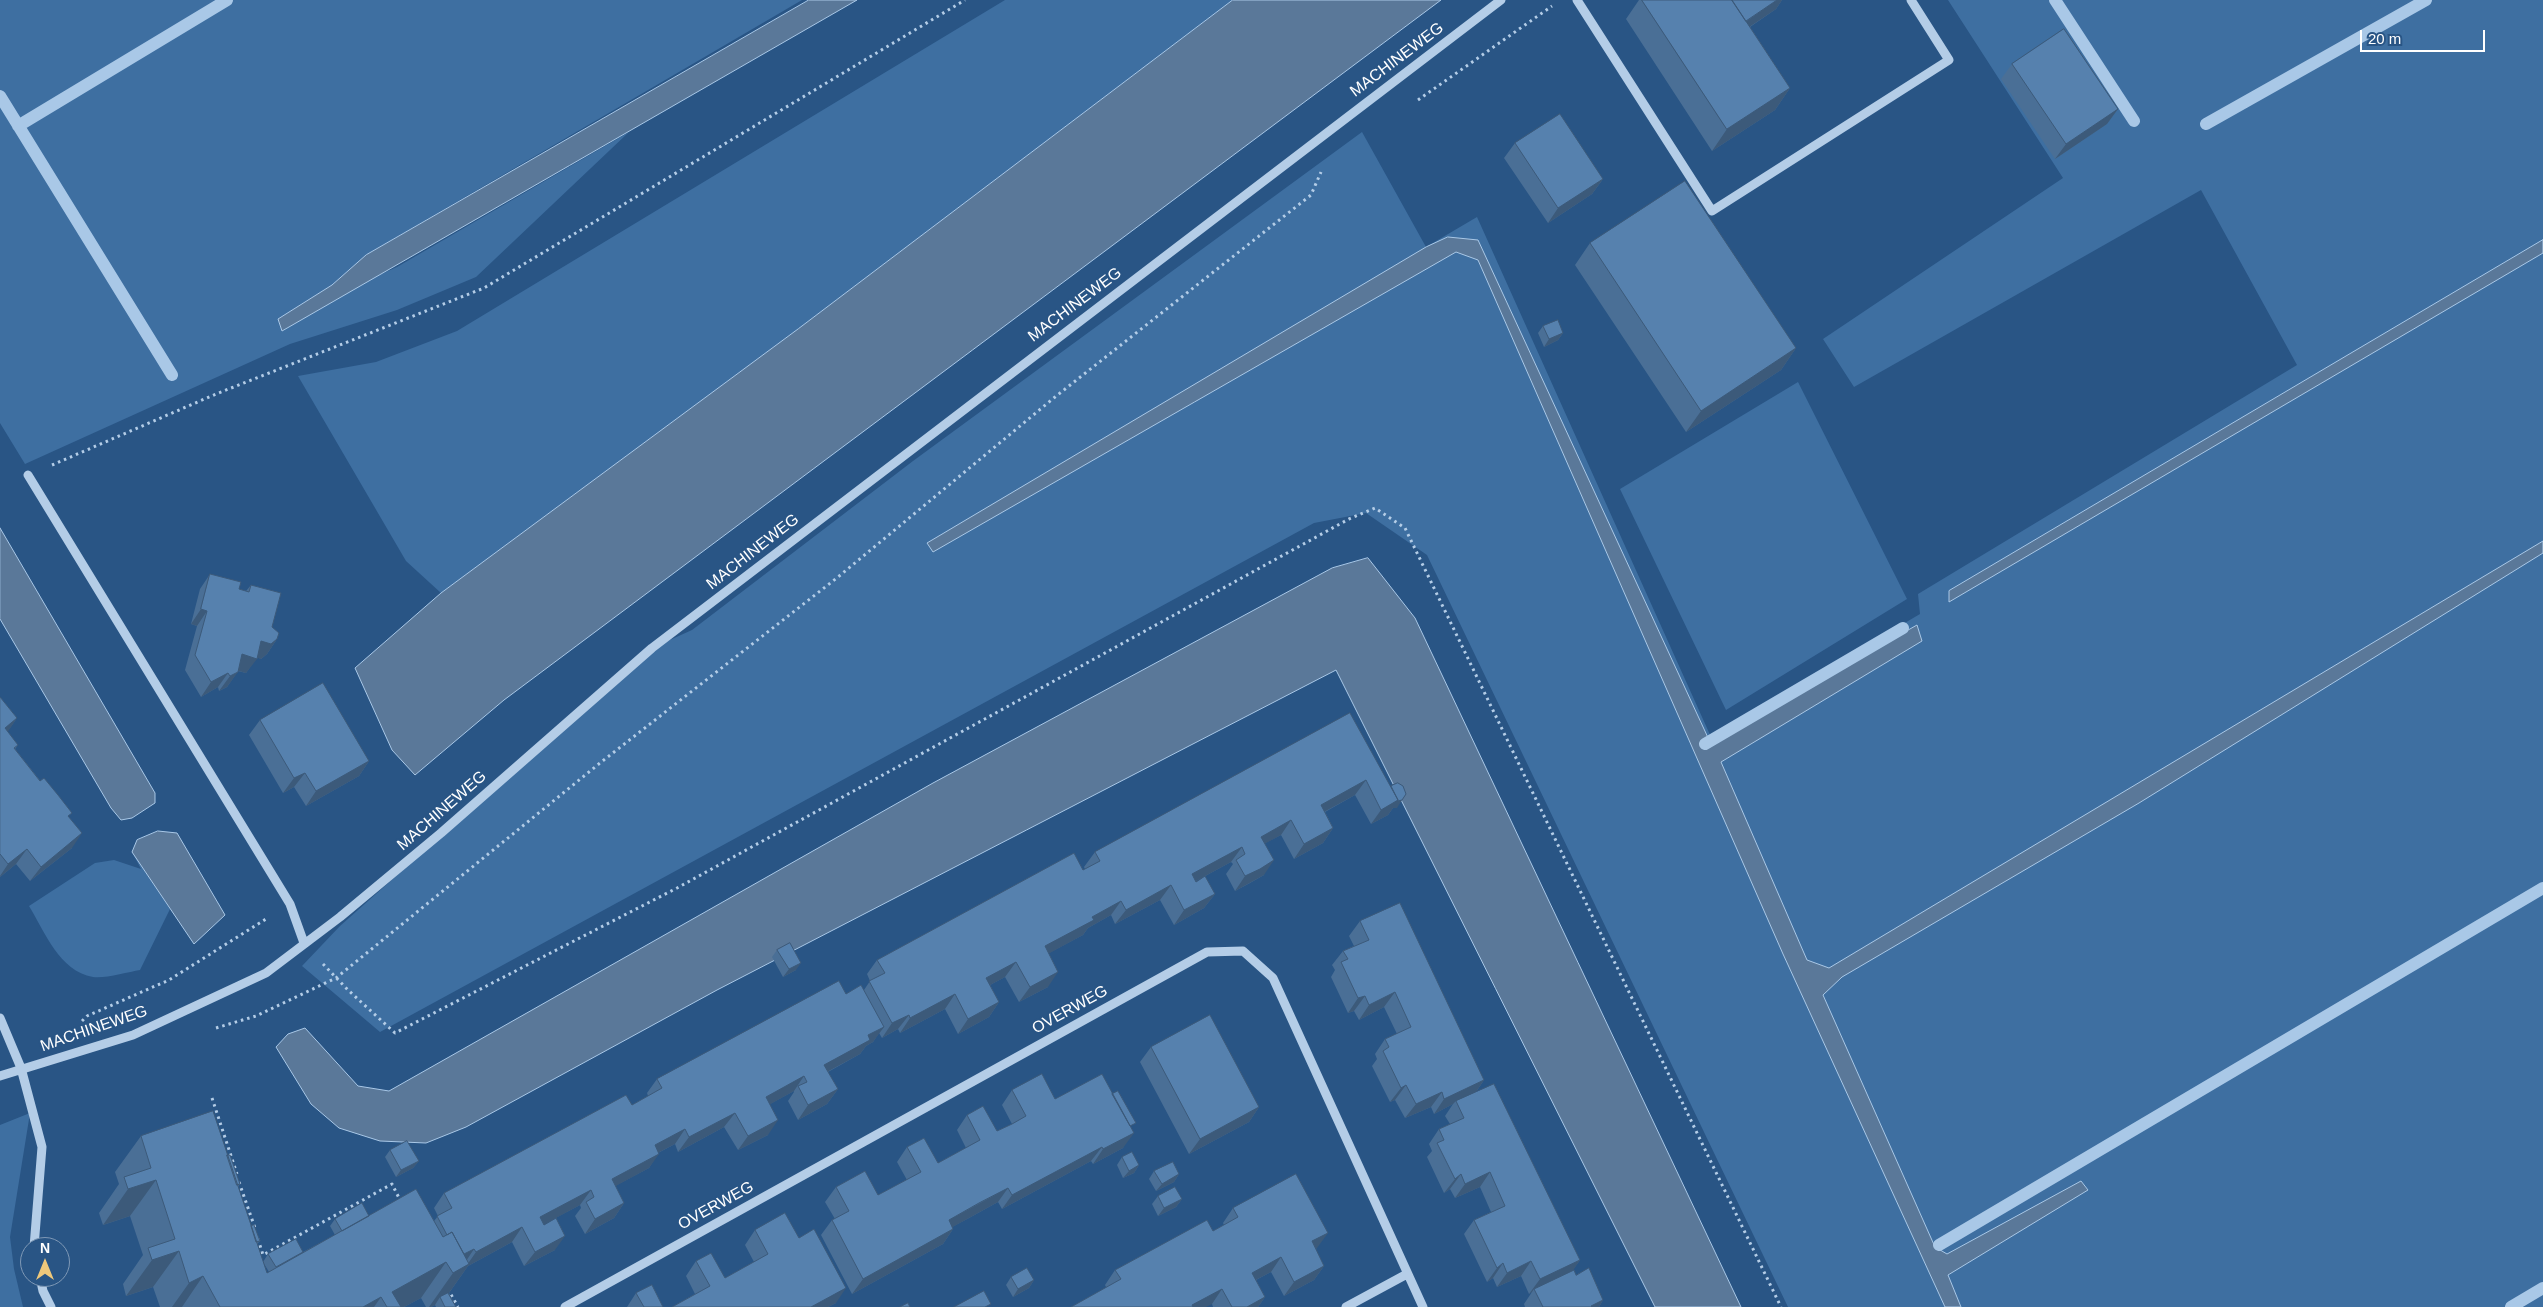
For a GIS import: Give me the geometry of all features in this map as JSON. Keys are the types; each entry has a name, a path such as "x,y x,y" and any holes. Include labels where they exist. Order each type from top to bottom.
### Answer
{"street":[{"name":"MACHINEWEG","path":"0,1076 133,1035 266,973 340,917 441,833 652,648 1501,0"},
{"path":"1577,0 1712,211 1950,60 1911,0"},
{"path":"28,475 290,904 304,943"},
{"name":"OVERWEG","path":"565,1307 1206,952 1243,951 1273,978 1423,1307"},
{"path":"0,1018 21,1068 42,1147 35,1237"},
{"path":"1346,1307 1407,1274"},
{"path":"42,1287 51,1307"}],"path":[{"path":"28,475 216,394 484,288 965,0"},
{"path":"1413,103 1560,0"},
{"path":"336,978 600,763 838,578 1055,397 1311,195 1323,167"},
{"path":"304,943 336,978 395,1033 677,888 1331,529 1375,508 1405,528 1781,1307"},
{"path":"81,1023 87,1016 170,980 290,904"},
{"path":"212,1098 263,1255 392,1184 406,1210"},
{"path":"444,1281 458,1307"}],"shaded area":[{"path":"0,0 802,0 366,255 332,285 278,319 397,267 629,132 476,277 397,310 290,344 25,464 0,423"},
{"path":"809,0 857,0 282,331 278,319 332,285 366,255"},
{"path":"1005,0 1233,0 798,329 441,593 406,561 298,376 376,362 457,331"},
{"path":"1233,0 1441,0 504,700 415,775 392,750 355,668 441,593 798,329"},
{"path":"1948,0 2543,0 2543,1307 1788,1307 1427,555 1366,513 1314,523 380,1032 302,966 340,926 652,648 692,630 913,461 1362,132 1426,247 1477,217 1711,737 1920,614 1918,594 2297,365 2201,190 1854,387 1823,339 2063,178"},
{"path":"1448,237 1478,240 1710,742 1917,625 1922,641 1721,762 1807,960 1829,968 2543,541 2543,553 2139,803 1842,977 1823,995 1935,1247 1947,1254 2081,1181 2088,1190 1948,1275 1961,1307 1945,1307 1783,954 1478,260 1456,252 933,552 927,543 1426,247"},
{"path":"2543,240 2543,253 1949,602 1949,591"},
{"path":"1798,382 1907,599 1726,710 1620,489"},
{"path":"0,528 155,793 155,803 132,818 121,820 111,808 0,619"},
{"path":"1368,558 1415,618 1741,1307 1655,1307 1336,670 717,990 466,1127 426,1143 380,1141 339,1128 311,1104 276,1047 288,1034 305,1028 358,1086 389,1091 933,783 1332,568"},
{"path":"158,831 177,833 225,915 194,944 132,852 137,840"},
{"path":"132,852 170,909 140,970 98,977 81,973 62,959 54,949 29,906 95,863 114,860 141,869"},
{"path":"30,1113 10,1237 14,1269 23,1307 0,1307 0,1125"}],"building":[{"path":"1642,0 1732,0 1790,88 1727,129"},
{"path":"1732,0 1777,0 1746,21"},
{"path":"2064,29 2118,109 2066,144 2012,64"},
{"path":"1560,114 1603,179 1558,208 1515,143"},
{"path":"1685,181 1796,348 1701,411 1590,243"},
{"path":"1558,320 1563,333 1549,339 1543,326"},
{"path":"210,574 241,582 239,589 249,592 251,585 281,593 272,627 279,633 277,639 271,644 261,641 257,659 242,654 238,672 230,676 228,673 211,682 195,655 207,611 201,609"},
{"path":"323,683 369,761 316,791 305,773 294,778 260,720"},
{"path":"0,697 17,718 5,728 18,745 14,748 40,781 44,778 58,795 72,813 68,816 82,833 41,867 27,849 8,864 0,854"},
{"path":"1350,713 1398,800 1381,810 1366,780 1321,805 1333,828 1304,844 1291,820 1261,837 1274,860 1260,869 1245,876 1236,860 1245,854 1242,847 1192,874 1196,882 1205,876 1215,894 1184,910 1171,885 1126,910 1121,901 1092,917 1094,920 1045,946 1058,972 1030,987 1016,962 986,978 999,1002 968,1019 955,994 910,1018 909,1015 892,1023 869,981 885,973 877,960 1074,853 1083,870 1100,861 1095,852"},
{"path":"1398,783 1403,786 1406,794 1402,800 1398,801 1391,786"},
{"path":"1400,903 1484,1080 1444,1099 1442,1092 1416,1104 1406,1085 1401,1088 1383,1051 1389,1047 1385,1039 1411,1027 1395,992 1369,1005 1365,996 1358,998 1341,962 1348,959 1343,951 1369,940 1360,921"},
{"path":"790,943 801,963 789,969 777,950"},
{"path":"839,981 846,994 861,985 884,1027 868,1035 870,1040 824,1065 838,1089 808,1105 798,1086 807,1082 804,1076 766,1097 778,1120 748,1136 735,1113 689,1137 685,1129 655,1145 659,1154 612,1179 624,1203 595,1219 586,1202 594,1197 591,1190 540,1217 544,1225 556,1218 565,1236 535,1252 522,1227 476,1252 474,1249 464,1254 452,1232 447,1235 437,1216 452,1208 444,1193 626,1095 632,1105 662,1088 657,1079"},
{"path":"1210,1015 1259,1107 1200,1139 1151,1047"},
{"path":"1042,1074 1055,1099 1102,1074 1134,1133 1103,1149 1102,1147 1012,1195 1008,1188 979,1203 949,1220 953,1229 863,1279 832,1220 849,1211 836,1187 865,1171 878,1195 921,1172 907,1147 924,1138 938,1163 980,1140 967,1115 983,1106 997,1131 1012,1124 1026,1116 1012,1090"},
{"path":"1494,1084 1580,1260 1540,1279 1531,1261 1507,1273 1503,1263 1497,1268 1474,1220 1505,1206 1490,1172 1465,1184 1461,1174 1455,1179 1437,1143 1444,1140 1439,1129 1464,1118 1456,1101"},
{"path":"1118,1091 1136,1123 1130,1126 1112,1094"},
{"path":"213,1111 267,1273 416,1189 443,1237 452,1232 469,1264 453,1273 446,1262 392,1292 401,1307 387,1307 381,1297 363,1307 220,1307 203,1276 189,1283 179,1251 152,1260 148,1248 175,1239 156,1180 128,1189 124,1177 151,1168 141,1136"},
{"path":"407,1141 419,1161 401,1170 390,1150"},
{"path":"1132,1152 1139,1165 1129,1171 1122,1157"},
{"path":"227,1155 230,1155 240,1184 237,1185"},
{"path":"1173,1162 1179,1174 1162,1184 1154,1171"},
{"path":"1296,1174 1328,1233 1312,1241 1324,1266 1294,1282 1281,1257 1252,1273 1265,1297 1247,1307 1232,1307 1222,1289 1192,1305 1193,1307 1071,1307 1121,1279 1115,1270 1207,1220 1213,1231 1238,1217 1233,1208"},
{"path":"1175,1187 1182,1199 1164,1208 1158,1196"},
{"path":"362,1203 369,1216 342,1231 335,1219"},
{"path":"785,1213 799,1238 814,1229 846,1288 811,1307 672,1307 710,1286 696,1261 711,1253 725,1278 768,1254 755,1230"},
{"path":"254,1225 260,1241 256,1242 251,1226"},
{"path":"296,1239 303,1252 276,1267 268,1254"},
{"path":"1027,1268 1034,1280 1018,1289 1011,1277"},
{"path":"1589,1268 1603,1300 1592,1307 1543,1307 1534,1289 1574,1270 1576,1275"},
{"path":"652,1285 663,1307 644,1307 636,1293"},
{"path":"984,1291 991,1304 985,1307 954,1307"},
{"path":"448,1293 456,1307 445,1307 440,1297"},
{"path":"908,1303 910,1307 900,1307"}],"waterway":[{"path":"18,126 227,0"},
{"path":"2055,0 2134,121"},
{"path":"2206,124 2426,0"},
{"path":"0,96 172,375"},
{"path":"1705,744 1903,628"},
{"path":"1939,1245 2543,888"},
{"path":"2511,1307 2543,1288"}]}
